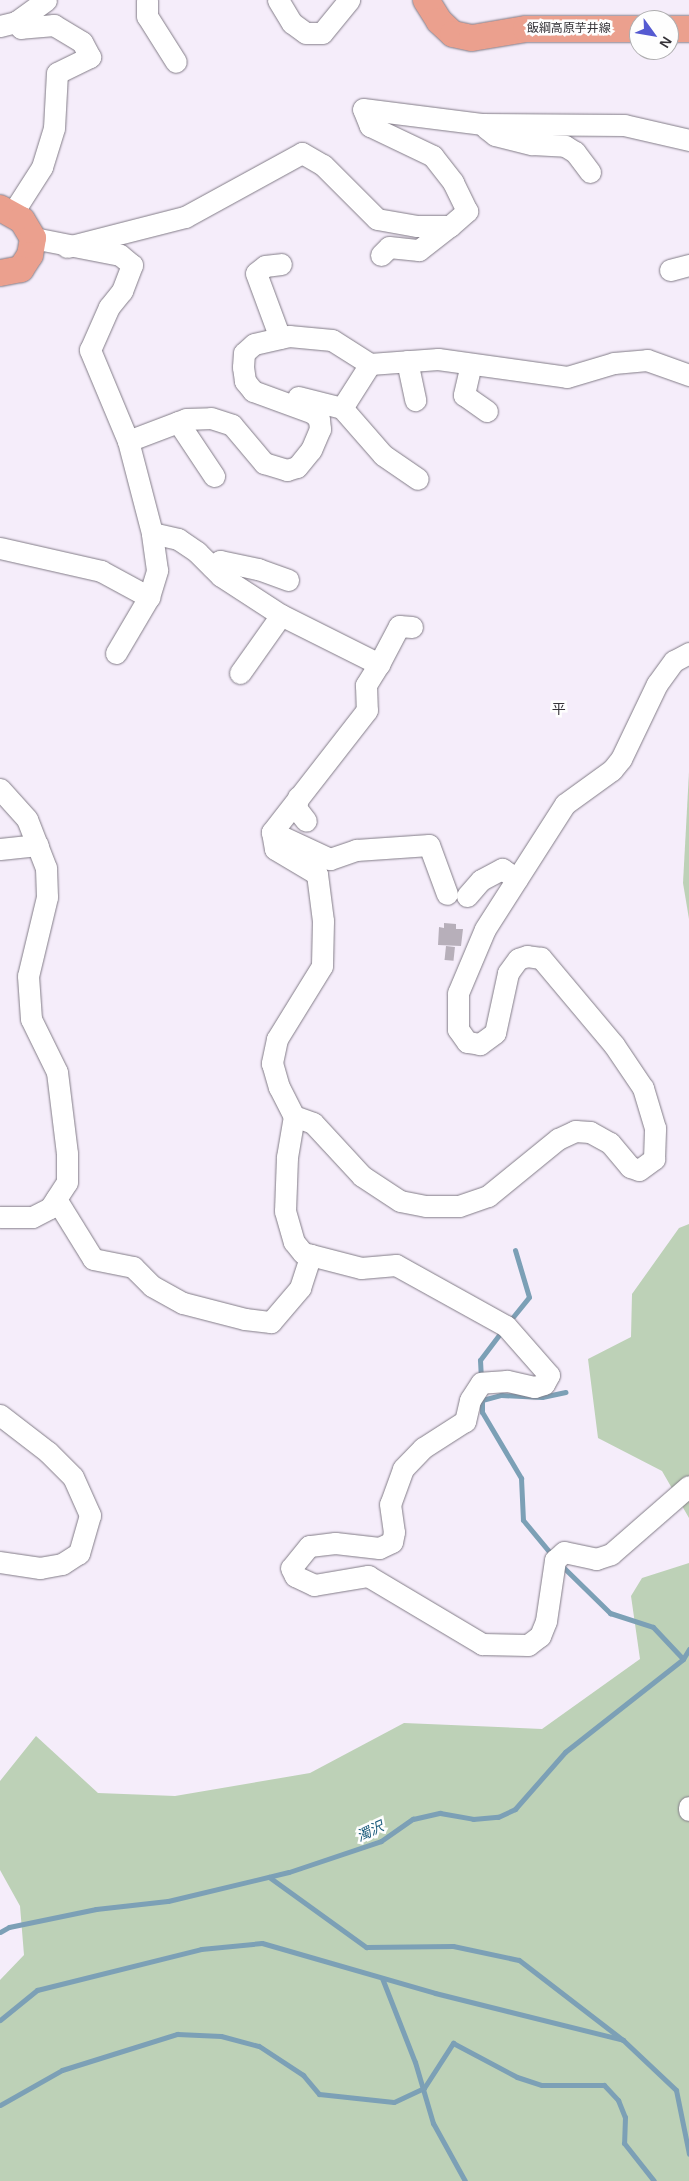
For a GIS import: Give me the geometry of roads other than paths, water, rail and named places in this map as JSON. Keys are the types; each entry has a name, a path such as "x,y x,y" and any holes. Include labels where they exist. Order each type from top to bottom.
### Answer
{"main road":[{"name":"飯綱高原芋井線","path":"426,0 438,21 453,34 472,38 526,29 629,29"},
{"path":"0,273 20,269 30,256 33,238 22,220 6,211"}],"street":[{"path":"8,24 46,0"},
{"path":"147,0 147,16 176,62"},
{"path":"278,0 292,23 306,33 322,33 349,0"},
{"path":"6,211 42,167 54,128 57,73 90,57 82,42 54,25 21,28 8,24"},
{"path":"381,255 389,247 419,250 467,211 453,182 433,156 370,126 363,109 481,124 624,125 689,140"},
{"path":"481,124 495,136 532,144 565,146 575,152 590,172"},
{"path":"67,246 185,217 302,153 322,165 377,219 417,226 450,226"},
{"path":"33,238 120,255 132,265 122,291 109,307 90,350 128,441 152,534 157,570 149,597 116,653"},
{"path":"280,338 256,273 265,266 281,264"},
{"path":"128,441 178,422 210,418 225,420 264,462 276,468 297,467 311,450 320,429 319,419 314,413 264,397 245,381 244,353 254,344 280,338 332,340 370,364 438,359 566,377 614,363 648,360 689,375"},
{"path":"407,361 415,400"},
{"path":"342,408 370,364"},
{"path":"471,364 464,395 487,411"},
{"path":"264,397 274,391 342,408 383,455 418,479"},
{"path":"178,422 214,476"},
{"path":"152,534 178,539 212,567 281,615 379,664"},
{"path":"0,548 102,571 149,597"},
{"path":"212,567 220,561 258,568 288,580"},
{"path":"240,673 281,615"},
{"path":"412,627 399,626 366,685 367,710 272,832 275,849 316,874 323,921 322,966 277,1039 272,1062 279,1087 294,1116 286,1157 285,1212 294,1242 303,1253 361,1268 396,1265 506,1326 549,1375 544,1384 534,1387 507,1381 482,1383 470,1400 465,1421 423,1448 403,1469 390,1504 394,1532 392,1542 379,1548 335,1543 310,1546 291,1568 295,1576 314,1584 368,1576 482,1644 528,1645 540,1636 546,1621 555,1560 564,1552 596,1559 611,1554 689,1486"},
{"path":"294,1116 314,1123 362,1176 400,1201 426,1206 459,1206 488,1196 558,1139 575,1131 590,1132 610,1143 630,1167 639,1170 647,1167 654,1159 657,1139 643,1088 614,1046 541,958 528,956 518,959 508,973 495,1033 488,1040 480,1044 467,1042 458,1030 458,993 485,929 565,804 612,770 621,759 657,684 674,661 689,653"},
{"path":"0,788 27,819 46,868 47,897 28,976 31,1019 57,1072 65,1122 67,1182 50,1208 32,1217 0,1217"},
{"path":"298,797 296,808 306,821"},
{"path":"272,832 330,859 356,850 428,845 457,895 502,869 517,879"},
{"path":"0,849 38,845"},
{"path":"56,1199 93,1259 133,1267 152,1286 183,1303 245,1319 271,1322 300,1288 311,1255"},
{"path":"0,1415 48,1452 73,1477 90,1515 79,1553 62,1564 40,1568 0,1562"}],"waterway":[{"path":"508,1323 529,1297 515,1250"},
{"path":"481,1379 480,1360 503,1330"},
{"path":"482,1400 501,1395 542,1397 565,1392"},
{"path":"482,1395 482,1412 521,1478 523,1520 552,1555"},
{"path":"561,1565 610,1613 653,1627 683,1659"},
{"name":"濁沢","path":"0,1932 9,1927 96,1909 168,1901 289,1872 381,1841 413,1819 440,1813 473,1819 498,1817 515,1809 565,1752 683,1659 689,1649"},
{"path":"269,1877 366,1947 453,1946 519,1960 623,2040 676,2090 689,2154"},
{"path":"0,2020 37,1990 201,1949 262,1943 435,1993 623,2040"},
{"path":"382,1978 415,2062 433,2123 465,2181"},
{"path":"0,2105 62,2070 177,2034 221,2036 259,2046 303,2075 319,2094 394,2102 424,2088 453,2043 517,2077 542,2085 604,2085 618,2100 625,2117 624,2143 654,2181"}],"district":[{"name":"平","path":"559,709"}]}
